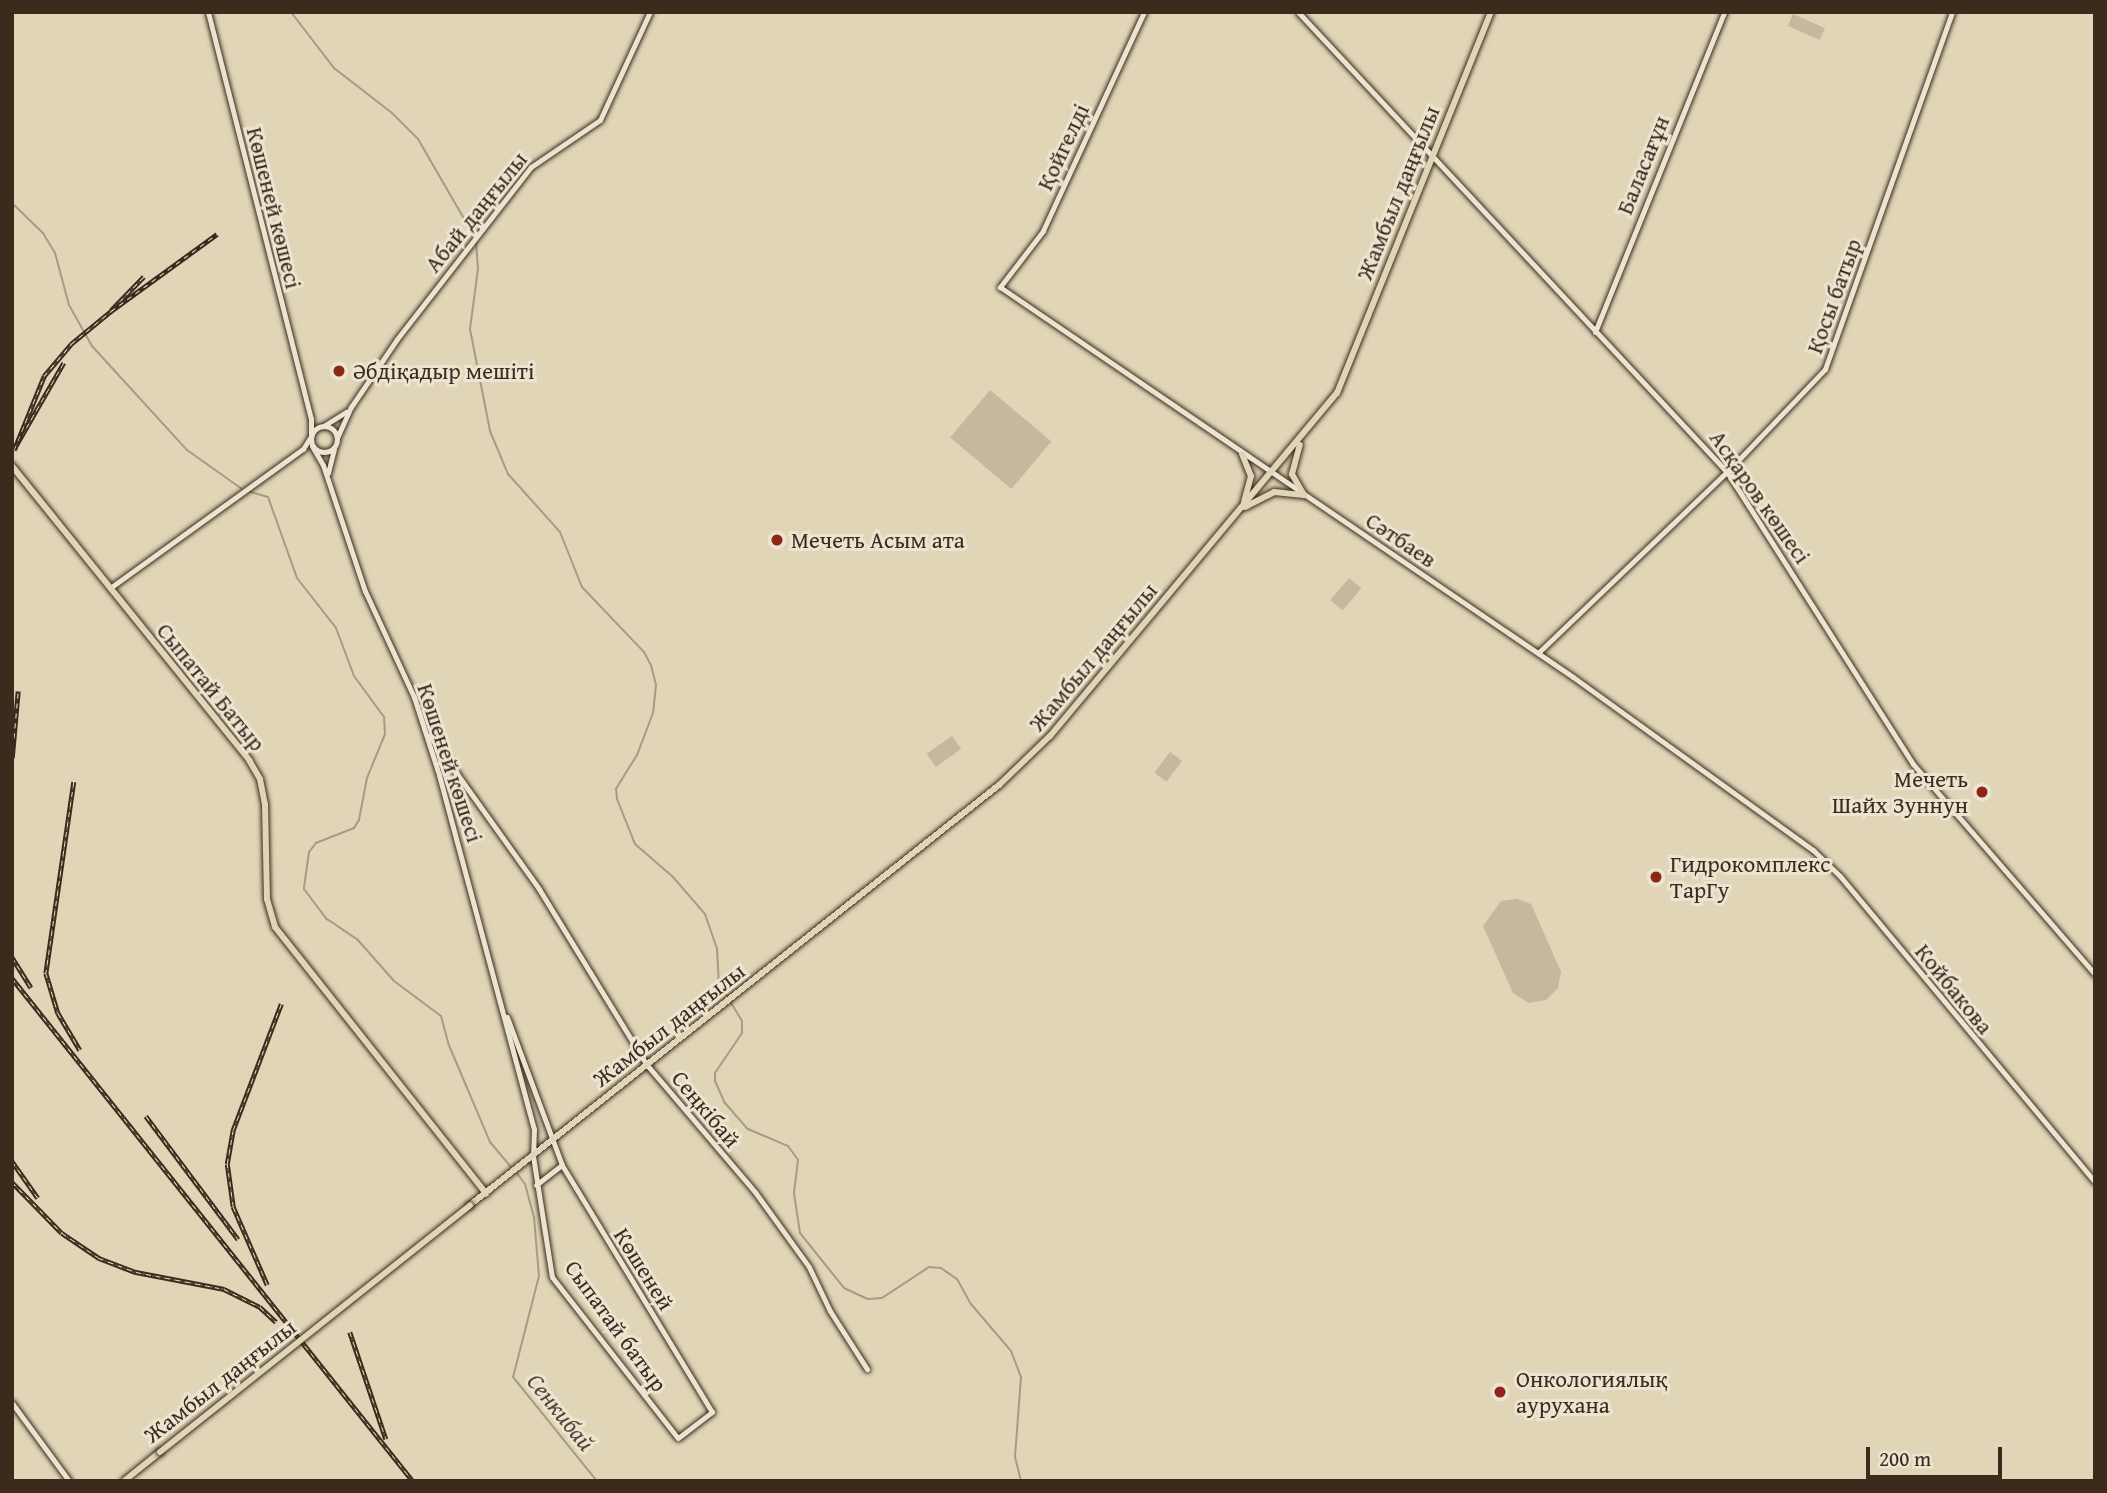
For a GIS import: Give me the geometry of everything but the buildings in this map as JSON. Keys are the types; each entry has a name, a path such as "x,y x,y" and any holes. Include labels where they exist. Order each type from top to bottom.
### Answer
{"main road":[{"name":"Жамбыл даңғылы","path":"124,1481 1032,757 1302,439 1337,393 1491,12"},
{"path":"1302,439 1292,474 1304,495"},
{"path":"1242,454 1251,476 1242,509"},
{"name":"Сыпатай Батыр","path":"12,466 260,779 267,899 275,927 486,1193"},
{"path":"1242,509 1273,492 1304,495"}],"street":[{"name":"Көшеней көшесі","path":"208,12 309,412 310,436"},
{"name":"Абай даңғылы","path":"351,407 397,339 531,167 600,120 650,12"},
{"name":"Қойгелді","path":"1000,287 1043,231 1144,12"},
{"name":"Асқаров көшесі","path":"1298,12 1727,472 1913,764 2095,974"},
{"name":"Баласағұн","path":"1595,332 1724,12"},
{"name":"Қосы батыр","path":"1538,653 1727,472 1825,369 1838,343 1952,12"},
{"name":"Сәтбаев","path":"1000,287 1271,474 1538,653 1780,825"},
{"path":"110,588 251,483 292,457 310,436 351,407"},
{"path":"330,486 328,463 351,407"},
{"path":"309,412 323,425 331,428 337,438"},
{"path":"310,436 312,446 319,452"},
{"path":"292,457 335,446"},
{"name":"Көшеней көшесі","path":"319,452 353,561 426,730 507,1017 534,1129 533,1156"},
{"name":"Сеңкібай","path":"426,730 539,889 647,1065 755,1192 809,1266 830,1311 867,1368"},
{"name":"Койбакова","path":"1780,825 1840,876 2095,1182"},
{"name":"Көшеней көшесі","path":"507,1017 549,1122 551,1141"},
{"path":"534,1129 551,1141"},
{"name":"Көшеней","path":"551,1141 562,1165 712,1412 678,1438"},
{"name":"Сыпатай батыр","path":"533,1156 552,1277 678,1438"},
{"path":"536,1185 562,1165"},
{"path":"12,1403 69,1481"}],"shaded area":[{"path":"1793,14 1825,28 1820,40 1788,26"},
{"path":"990,390 1051,441 1011,489 950,437"},
{"path":"1349,578 1361,588 1343,610 1330,600"},
{"path":"952,736 961,749 936,767 927,754"},
{"path":"1170,752 1182,761 1166,782 1154,773"},
{"path":"1517,899 1531,904 1561,972 1558,988 1546,1000 1529,1003 1513,993 1483,926 1501,901"}],"waterway":[{"path":"291,12 334,68 392,113 418,139 474,236"},
{"path":"12,203 43,233 55,253 69,305 92,346 187,450 242,489"},
{"path":"476,241 478,269 470,329 490,431 508,474 560,532 582,587 644,652 651,665 656,685 653,713 637,755 616,789 617,799 635,844 673,877 705,914 717,948 719,984 727,996"},
{"path":"247,491 268,497 297,578 336,628 354,676 384,717 385,734 367,778 359,820 354,828 316,843 309,852 304,889 327,919 357,939 394,981 441,1016 448,1043 490,1142 512,1168"},
{"path":"730,1001 742,1021 742,1033 715,1073 715,1081 725,1103 748,1129 788,1146 798,1160 794,1193 800,1233 844,1288 868,1299 882,1298 929,1267 941,1268 957,1279 971,1304 1011,1351 1021,1377 1015,1457 1021,1481"},
{"name":"Сенкибай","path":"516,1172 525,1184 534,1217 539,1276 513,1377 597,1481"}],"railway":[{"path":"144,277 111,311 217,234"},
{"path":"64,363 14,450 44,376 71,344 111,311"},
{"path":"12,758 18,691"},
{"path":"74,782 46,973 58,1013 80,1050"},
{"path":"12,957 31,987"},
{"path":"12,978 413,1481"},
{"path":"267,1285 233,1207 227,1164 233,1130 281,1004"},
{"path":"146,1116 238,1239"},
{"path":"12,1161 38,1198"},
{"path":"12,1182 62,1233 99,1258 136,1272 224,1289 260,1307 276,1322"},
{"path":"350,1332 386,1439"}],"place":[{"name":"Әбдіқадыр мешіті","path":"339,371"},
{"name":"Мечеть Асым ата","path":"777,540"},
{"name":"Мечеть Шайх Зуннун","path":"1982,792"},
{"name":"Гидрокомплекс ТарГу","path":"1656,877"},
{"name":"Онкологиялық аурухана","path":"1500,1392"}]}
